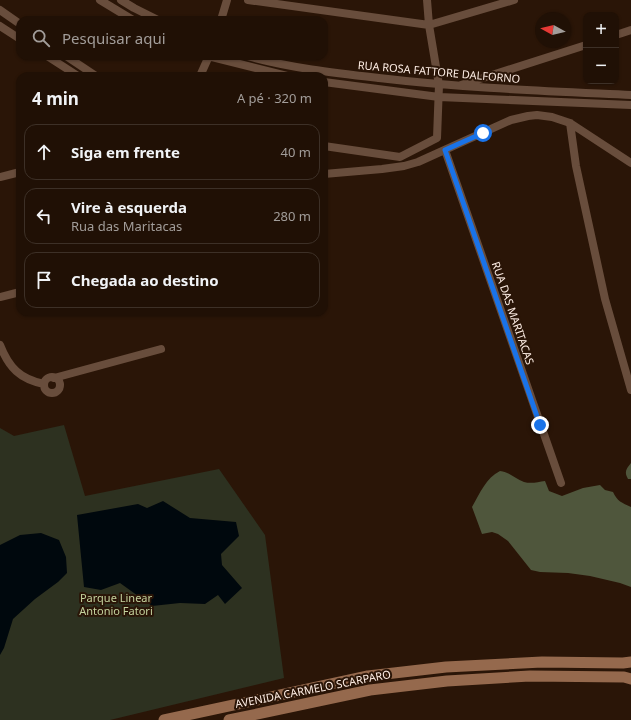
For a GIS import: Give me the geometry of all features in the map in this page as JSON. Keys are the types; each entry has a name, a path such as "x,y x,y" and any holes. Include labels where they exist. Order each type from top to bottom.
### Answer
{"main road":[{"name":"AVENIDA CARMELO SCARPARO","path":"164,720 368,676 446,667 542,662 631,662"},
{"name":"AVENIDA CARMELO SCARPARO","path":"228,720 370,690 447,681 530,676 624,677 631,679"}],"street":[{"path":"100,0 126,16"},
{"path":"121,0 150,16"},
{"path":"222,16 227,0"},
{"path":"248,0 429,25 514,0"},
{"path":"328,147 400,157 437,138 439,85 429,25 427,0"},
{"path":"0,10 16,21"},
{"path":"0,26 16,36"},
{"path":"619,34 631,30"},
{"path":"456,86 583,46"},
{"path":"53,60 72,72"},
{"path":"72,60 90,72"},
{"path":"202,72 206,60"},
{"path":"224,60 271,72"},
{"name":"RUA ROSA FATTORE DALFORNO","path":"263,60 344,74 439,85 631,95"},
{"name":"RUA ROSA FATTORE DALFORNO","path":"328,83 439,97 631,105"},
{"path":"532,101 533,91"},
{"path":"328,174 404,166 418,162 511,120 538,115 552,117 570,123 631,163"},
{"path":"570,123 576,166 605,299 631,390"},
{"name":"RUA DAS MARITACAS","path":"445,150 561,483"},
{"path":"0,178 16,173"},
{"path":"0,297 16,293"},
{"path":"0,345 4,355 13,368 21,375 32,381 44,384"},
{"path":"44,384 49,378 54,378 161,349"},
{"path":"44,384 48,393 56,392 60,385 58,380 54,378"}],"green space":[{"name":"Parque Linear Antonio Fatori","path":"64,425 85,496 219,469 265,535 284,678 110,720 0,720 0,428 14,436"},
{"path":"631,463 631,479 628,479 626,471"},
{"path":"500,471 524,482 532,483 545,481 549,491 562,496 583,488 600,485 605,490 613,492 616,498 631,507 631,587 590,576 531,570 508,541 492,532 482,534 472,507 487,482"}],"shaded area":[{"path":"163,501 190,518 236,522 239,536 221,554 222,565 242,588 225,604 218,595 205,604 180,603 152,606 120,583 101,590 84,587 77,515 138,504 147,508"},
{"path":"41,533 59,540 66,557 67,573 13,619 4,648 0,655 0,545 20,535"}],"route":[{"path":"483,133 445,150 540,425"}]}
